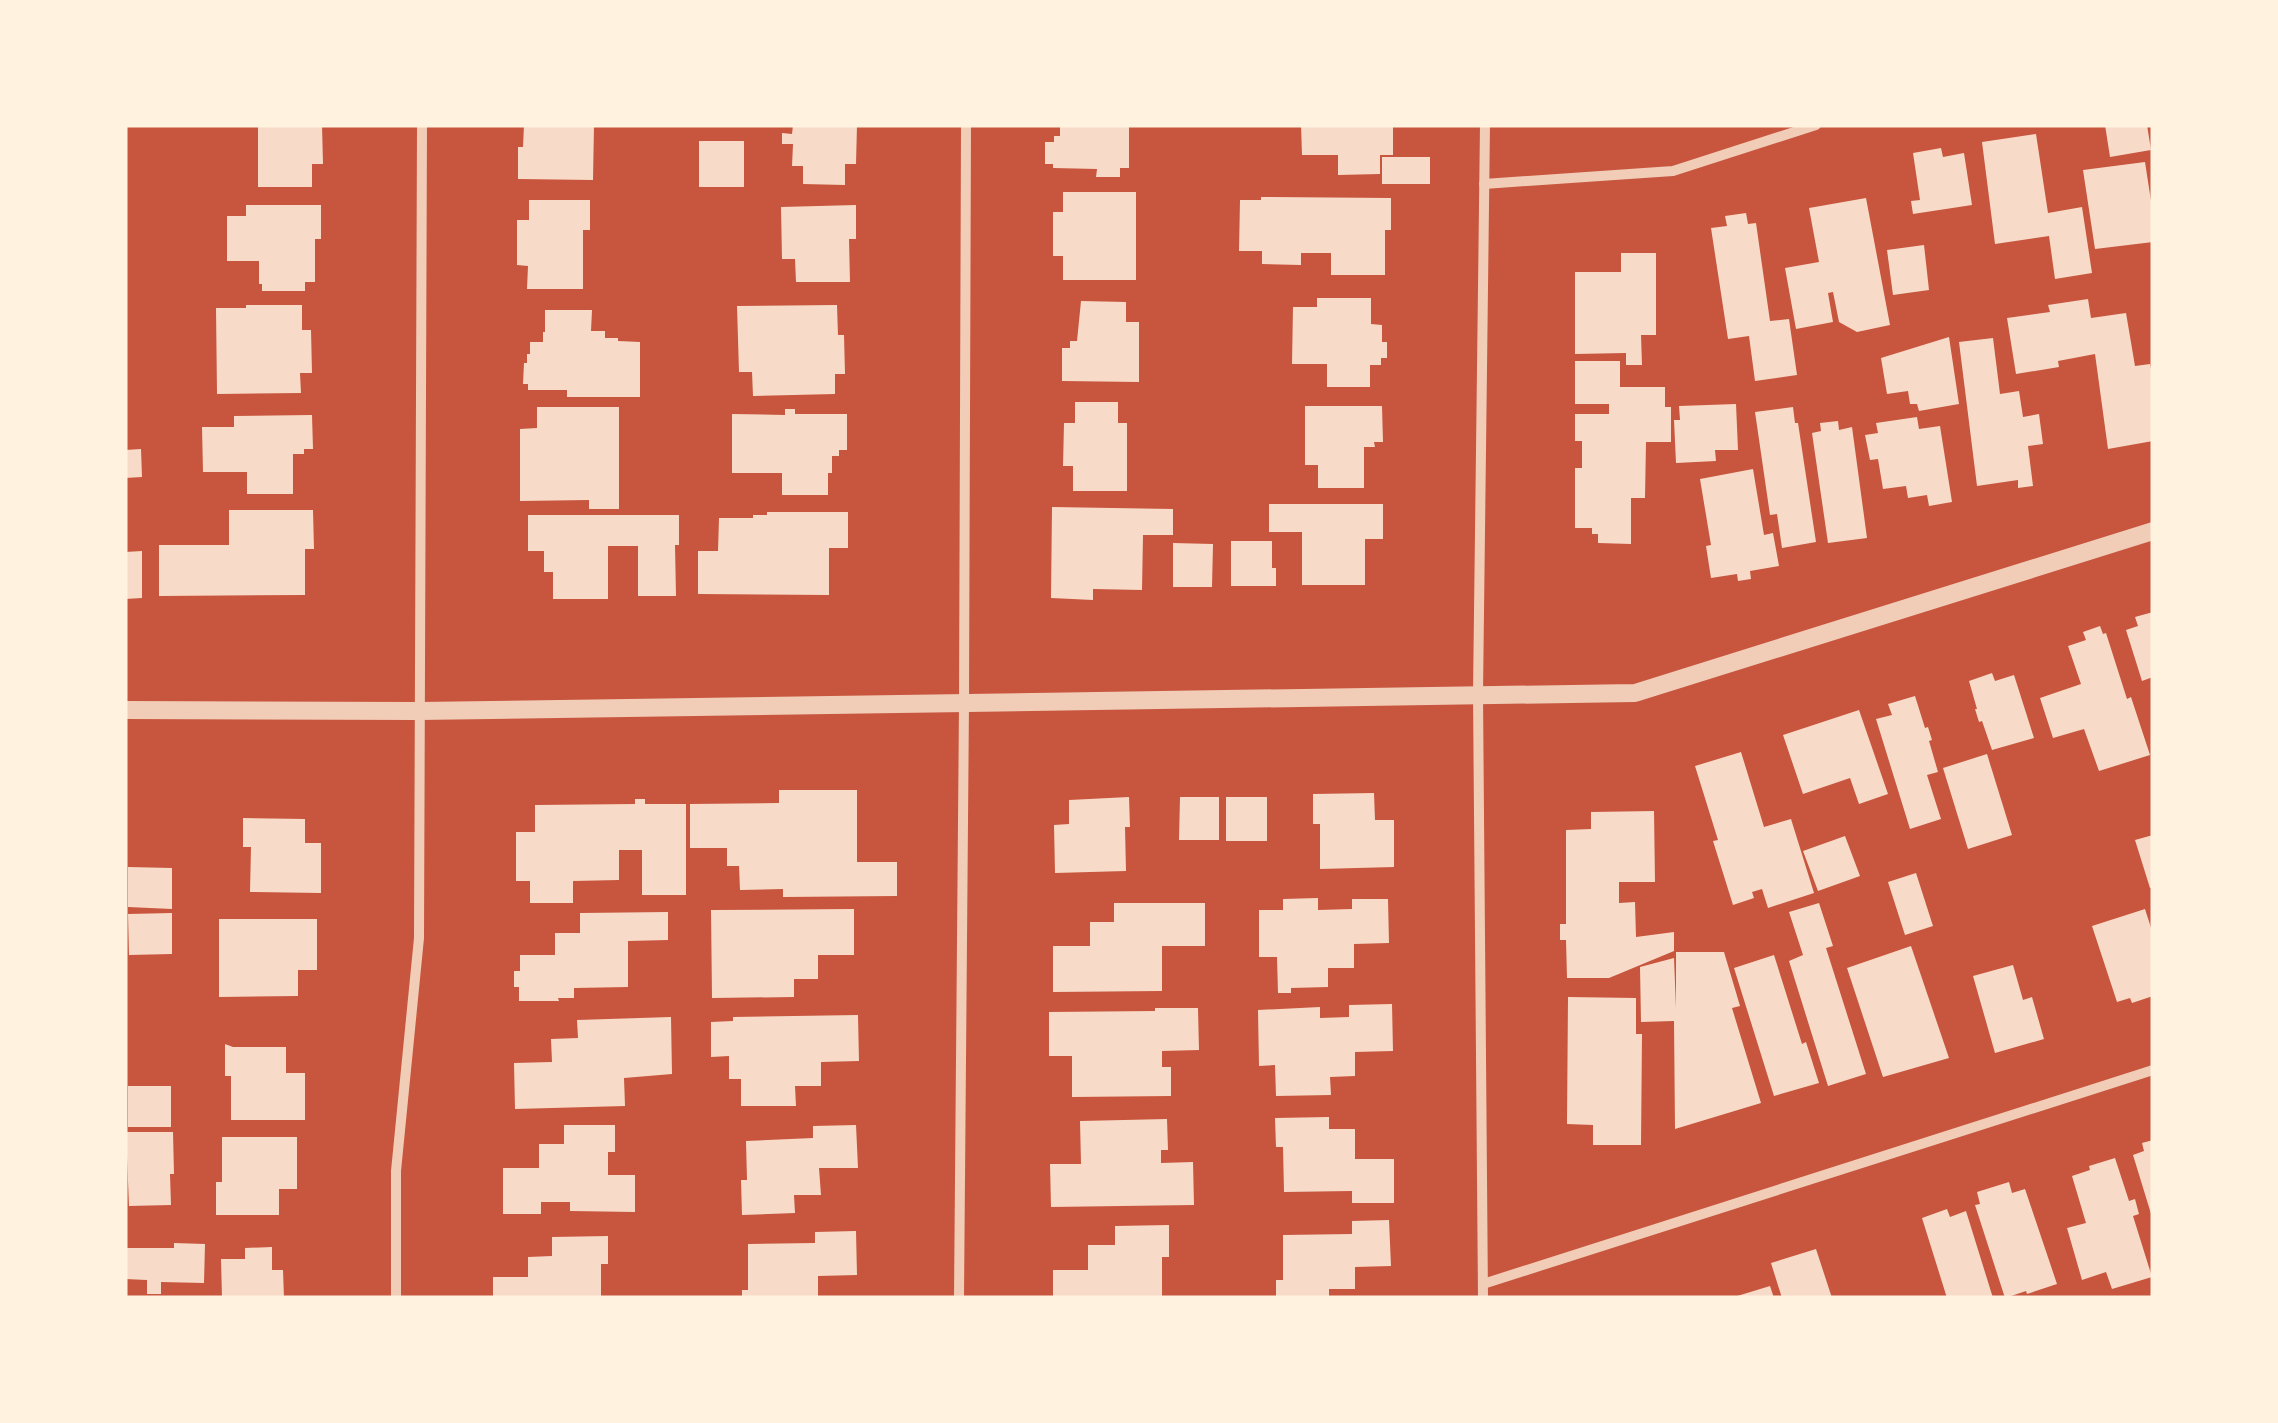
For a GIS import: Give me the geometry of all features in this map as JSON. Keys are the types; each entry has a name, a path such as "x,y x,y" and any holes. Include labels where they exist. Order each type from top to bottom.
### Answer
{"street":[{"path":"396,1298 396,1171 418,938 422,125"},
{"path":"958,1298 966,125"},
{"path":"1483,1298 1478,694 1485,125"},
{"path":"1484,184 1673,171 1816,125"},
{"path":"125,710 418,711 1635,693 2153,531"},
{"path":"1483,1284 2153,1070"}],"building":[{"path":"258,125 322,125 323,164 312,164 312,187 258,187"},
{"path":"524,125 594,125 593,180 518,179 518,147 523,147"},
{"path":"793,125 857,125 856,164 845,164 845,185 803,184 803,166 792,166 793,144 782,144 782,133 792,134"},
{"path":"1060,125 1129,125 1129,168 1120,168 1120,177 1096,177 1097,169 1053,168 1053,164 1045,164 1045,142 1054,142 1054,136 1060,136"},
{"path":"1301,125 1393,125 1393,155 1380,155 1380,174 1338,175 1338,155 1302,155"},
{"path":"2105,125 2147,125 2151,150 2110,157"},
{"path":"2036,134 2048,213 2082,207 2092,273 2055,279 2049,236 1995,244 1982,142"},
{"path":"699,141 744,141 744,187 699,187"},
{"path":"1941,148 1943,157 1964,153 1972,205 1913,214 1911,201 1920,200 1913,153"},
{"path":"1382,157 1430,157 1430,184 1382,184"},
{"path":"2145,162 2153,242 2095,249 2083,170"},
{"path":"1063,192 1136,192 1136,280 1063,280 1063,256 1053,256 1053,212 1063,212"},
{"path":"1391,198 1391,230 1385,230 1385,275 1331,275 1331,253 1301,253 1301,265 1262,264 1262,251 1239,251 1240,200"},
{"path":"1866,198 1890,325 1857,332 1839,322 1833,292 1828,293 1833,322 1796,329 1785,268 1819,262 1809,208"},
{"path":"529,200 590,200 590,230 583,230 583,289 527,289 528,266 517,265 517,220 529,220"},
{"path":"246,205 321,205 321,239 315,239 315,282 305,282 305,291 262,291 259,261 227,261 227,216 246,216"},
{"path":"856,205 856,239 849,239 850,282 796,282 795,259 782,259 781,207"},
{"path":"1746,213 1748,224 1756,223 1770,321 1789,319 1797,375 1755,381 1749,336 1728,339 1711,228 1727,226 1725,216"},
{"path":"1924,245 1929,290 1893,295 1887,250"},
{"path":"1621,253 1656,253 1656,335 1641,335 1642,365 1626,365 1626,353 1575,354 1575,272 1621,272"},
{"path":"1317,298 1371,298 1371,324 1382,325 1387,358 1381,358 1381,365 1370,365 1370,387 1327,387 1327,364 1292,364 1293,307 1317,307"},
{"path":"2088,299 2091,318 2126,313 2135,366 2150,364 2153,441 2108,449 2095,354 2058,361 2059,367 2016,374 2007,318 2050,312 2048,305"},
{"path":"1081,301 1126,302 1126,322 1139,322 1139,382 1062,381 1062,348 1070,348 1070,341 1077,341"},
{"path":"302,305 302,330 311,330 312,373 300,373 301,393 217,394 216,308"},
{"path":"837,305 838,335 844,335 845,374 835,374 835,394 753,396 752,372 739,372 737,306"},
{"path":"545,310 592,310 591,331 605,331 605,338 618,341 640,342 640,397 567,397 567,390 528,390 528,384 523,384 524,363 530,354 530,342 543,342"},
{"path":"1949,337 1959,404 1919,411 1917,404 1910,404 1908,391 1887,394 1881,358"},
{"path":"1993,338 2000,394 2019,391 2023,417 2039,414 2043,444 2028,446 2033,486 2018,488 2018,480 1977,486 1959,342"},
{"path":"1575,361 1620,361 1620,387 1665,387 1665,407 1671,407 1671,442 1646,442 1645,498 1631,498 1631,544 1598,543 1598,534 1592,534 1592,528 1575,528 1575,468 1582,468 1582,441 1575,441 1575,414 1609,414 1609,404 1575,404"},
{"path":"1075,402 1118,402 1118,423 1127,423 1127,491 1073,491 1073,466 1063,466 1064,423 1075,423"},
{"path":"1736,404 1738,450 1715,450 1716,461 1676,463 1674,420 1680,420 1679,406"},
{"path":"1305,406 1382,406 1383,442 1364,447 1364,488 1318,488 1318,465 1305,465"},
{"path":"537,407 619,407 619,509 589,509 589,500 520,501 520,429 537,428"},
{"path":"1793,407 1816,542 1782,548 1777,514 1770,515 1755,412"},
{"path":"785,409 795,409 795,414 847,414 847,450 832,456 828,495 782,495 782,473 732,473 732,414 785,415"},
{"path":"312,415 313,449 293,454 293,494 247,494 247,472 203,472 202,427 234,427 234,416"},
{"path":"1917,417 1919,429 1940,426 1952,502 1929,506 1927,495 1908,498 1906,486 1883,489 1878,459 1870,460 1865,435 1878,433 1876,423"},
{"path":"1838,421 1839,430 1852,427 1867,538 1828,543 1812,433 1821,431 1820,423"},
{"path":"141,449 142,477 125,478 125,450"},
{"path":"1753,469 1764,535 1773,533 1779,566 1750,571 1751,579 1738,581 1737,574 1711,578 1706,546 1711,545 1700,479"},
{"path":"1269,504 1383,504 1383,539 1365,539 1365,585 1302,585 1302,532 1269,532"},
{"path":"1052,507 1173,509 1173,535 1143,535 1142,590 1093,589 1093,600 1051,598"},
{"path":"229,510 313,510 314,549 305,549 305,595 159,596 159,545 229,545"},
{"path":"767,512 848,512 848,548 829,548 829,595 698,594 698,551 718,551 719,518 753,518"},
{"path":"528,515 679,515 676,596 638,596 638,546 608,546 608,599 553,599 553,572 544,572 544,551 528,551"},
{"path":"1231,541 1272,541 1276,586 1231,586"},
{"path":"1173,543 1213,544 1212,587 1173,587"},
{"path":"142,551 142,598 125,599 125,552"},
{"path":"2153,612 2153,677 2142,681 2126,630 2138,626 2135,617"},
{"path":"2100,626 2106,633 2127,699 2131,697 2150,755 2099,771 2084,729 2053,738 2040,698 2081,684 2068,646 2086,640 2083,632"},
{"path":"1992,673 1995,681 2014,675 2034,738 1992,750 1982,721 1979,722 1969,681"},
{"path":"1915,696 1932,740 1929,741 1938,772 1927,775 1941,819 1910,829 1876,719 1892,715 1888,704"},
{"path":"1859,710 1888,794 1859,804 1850,778 1803,794 1783,735"},
{"path":"1741,752 1764,827 1791,819 1814,893 1768,908 1762,889 1752,892 1754,898 1733,905 1695,766"},
{"path":"1987,754 2012,835 1968,849 1943,768"},
{"path":"779,790 857,790 857,862 897,862 897,896 783,897 783,889 740,890 739,866 727,866 727,848 690,848 690,804 779,803"},
{"path":"1374,793 1375,820 1394,820 1394,867 1320,869 1320,824 1313,824 1313,794"},
{"path":"1129,797 1126,871 1055,873 1054,825 1069,824 1069,800"},
{"path":"1180,797 1219,797 1219,840 1179,840"},
{"path":"1226,797 1267,797 1267,841 1226,841"},
{"path":"635,799 645,799 645,804 686,804 686,895 642,895 642,850 619,850 619,880 573,881 573,903 530,903 530,881 516,881 516,832 535,832 535,805 635,804"},
{"path":"1654,811 1655,882 1619,882 1619,903 1635,902 1636,937 1674,932 1674,951 1609,978 1567,978 1566,940 1560,940 1560,924 1566,924 1566,830 1591,829 1591,812"},
{"path":"243,818 305,819 305,843 321,843 321,893 250,892 251,847 243,847"},
{"path":"2153,835 2153,887 2150,888 2135,840"},
{"path":"1845,836 1860,876 1818,891 1803,851"},
{"path":"128,867 172,868 172,909 128,907"},
{"path":"1916,873 1933,926 1905,935 1888,882"},
{"path":"1318,898 1318,910 1352,909 1352,899 1388,899 1389,943 1354,944 1354,968 1328,968 1328,987 1291,988 1291,993 1278,993 1277,957 1259,957 1259,910 1283,910 1283,899"},
{"path":"1114,903 1205,903 1205,946 1162,946 1162,991 1053,992 1053,946 1090,946 1090,922 1114,922"},
{"path":"1819,903 1833,946 1826,948 1866,1074 1828,1086 1789,961 1803,955 1789,912"},
{"path":"854,909 854,955 818,955 818,979 794,979 794,997 712,998 711,910"},
{"path":"2145,909 2153,934 2153,996 2132,1003 2130,998 2117,1002 2092,926"},
{"path":"668,912 668,940 628,941 628,987 574,988 574,998 519,1001 514,971 520,971 520,955 555,955 555,933 580,933 580,913"},
{"path":"172,913 172,954 129,955 128,914"},
{"path":"219,919 317,919 317,970 298,970 298,996 219,997"},
{"path":"1911,946 1949,1058 1883,1077 1847,968"},
{"path":"1676,952 1724,952 1740,1006 1732,1008 1761,1103 1675,1129 1674,1021 1641,1022 1640,967 1674,958 1676,1008"},
{"path":"1774,955 1802,1044 1806,1042 1819,1083 1774,1096 1734,968"},
{"path":"2013,965 2023,1000 2032,997 2044,1039 1995,1053 1973,976"},
{"path":"1568,997 1636,998 1636,1034 1642,1034 1641,1145 1593,1145 1593,1125 1567,1124"},
{"path":"1392,1004 1393,1051 1355,1052 1355,1076 1330,1077 1331,1095 1276,1096 1275,1065 1259,1066 1258,1010 1320,1007 1320,1018 1349,1017 1349,1005"},
{"path":"1198,1008 1199,1050 1162,1051 1162,1067 1171,1067 1171,1096 1072,1097 1072,1056 1049,1056 1049,1012"},
{"path":"858,1015 859,1061 821,1062 821,1086 795,1086 796,1106 741,1106 741,1079 729,1079 729,1056 711,1057 711,1022 733,1021 733,1017"},
{"path":"671,1017 672,1074 624,1078 625,1106 515,1109 514,1063 552,1062 551,1039 578,1038 577,1020"},
{"path":"225,1044 286,1047 286,1073 305,1073 305,1120 231,1120 231,1076 225,1076"},
{"path":"128,1086 171,1086 171,1127 128,1127"},
{"path":"1329,1117 1329,1129 1355,1129 1355,1159 1394,1159 1394,1203 1352,1203 1352,1191 1284,1192 1283,1147 1276,1147 1275,1118"},
{"path":"1167,1119 1168,1150 1161,1150 1161,1163 1193,1162 1194,1205 1051,1207 1050,1164 1081,1164 1080,1121"},
{"path":"564,1125 615,1125 615,1152 608,1152 608,1175 635,1175 635,1212 570,1211 570,1202 541,1202 541,1214 503,1214 503,1168 539,1168 539,1144 564,1144"},
{"path":"856,1125 858,1168 819,1168 821,1195 794,1195 795,1213 742,1215 741,1180 747,1180 746,1141 813,1138 813,1126"},
{"path":"126,1132 173,1132 171,1205 129,1206"},
{"path":"222,1137 297,1137 297,1189 279,1189 279,1215 216,1215 216,1182 222,1182"},
{"path":"2153,1140 2152,1217 2133,1155 2144,1151 2142,1143"},
{"path":"2115,1158 2129,1201 2135,1199 2139,1214 2133,1216 2152,1277 2112,1289 2106,1272 2082,1280 2067,1228 2086,1223 2072,1176"},
{"path":"2009,1182 2012,1193 2025,1189 2057,1284 2005,1298 1975,1205 1980,1204 1977,1192"},
{"path":"1947,1209 1950,1217 1966,1211 1993,1298 1947,1298 1922,1218"},
{"path":"1389,1220 1391,1266 1355,1267 1355,1289 1329,1289 1329,1298 1276,1298 1276,1280 1283,1280 1283,1235 1352,1234 1352,1221"},
{"path":"1169,1225 1169,1257 1162,1257 1162,1298 1053,1298 1053,1270 1088,1270 1088,1245 1115,1245 1115,1226"},
{"path":"856,1231 857,1275 818,1276 818,1298 742,1298 742,1290 748,1290 748,1244 815,1243 815,1232"},
{"path":"608,1236 608,1264 601,1264 601,1298 493,1298 493,1277 528,1277 528,1257 552,1256 552,1237"},
{"path":"174,1243 205,1244 204,1283 161,1282 161,1294 147,1294 147,1280 125,1279 125,1248 174,1248"},
{"path":"272,1247 272,1270 283,1270 284,1298 222,1298 221,1259 245,1259 245,1248"},
{"path":"1816,1249 1832,1298 1782,1298 1771,1263"},
{"path":"1770,1286 1774,1298 1734,1298 1734,1297"}]}
